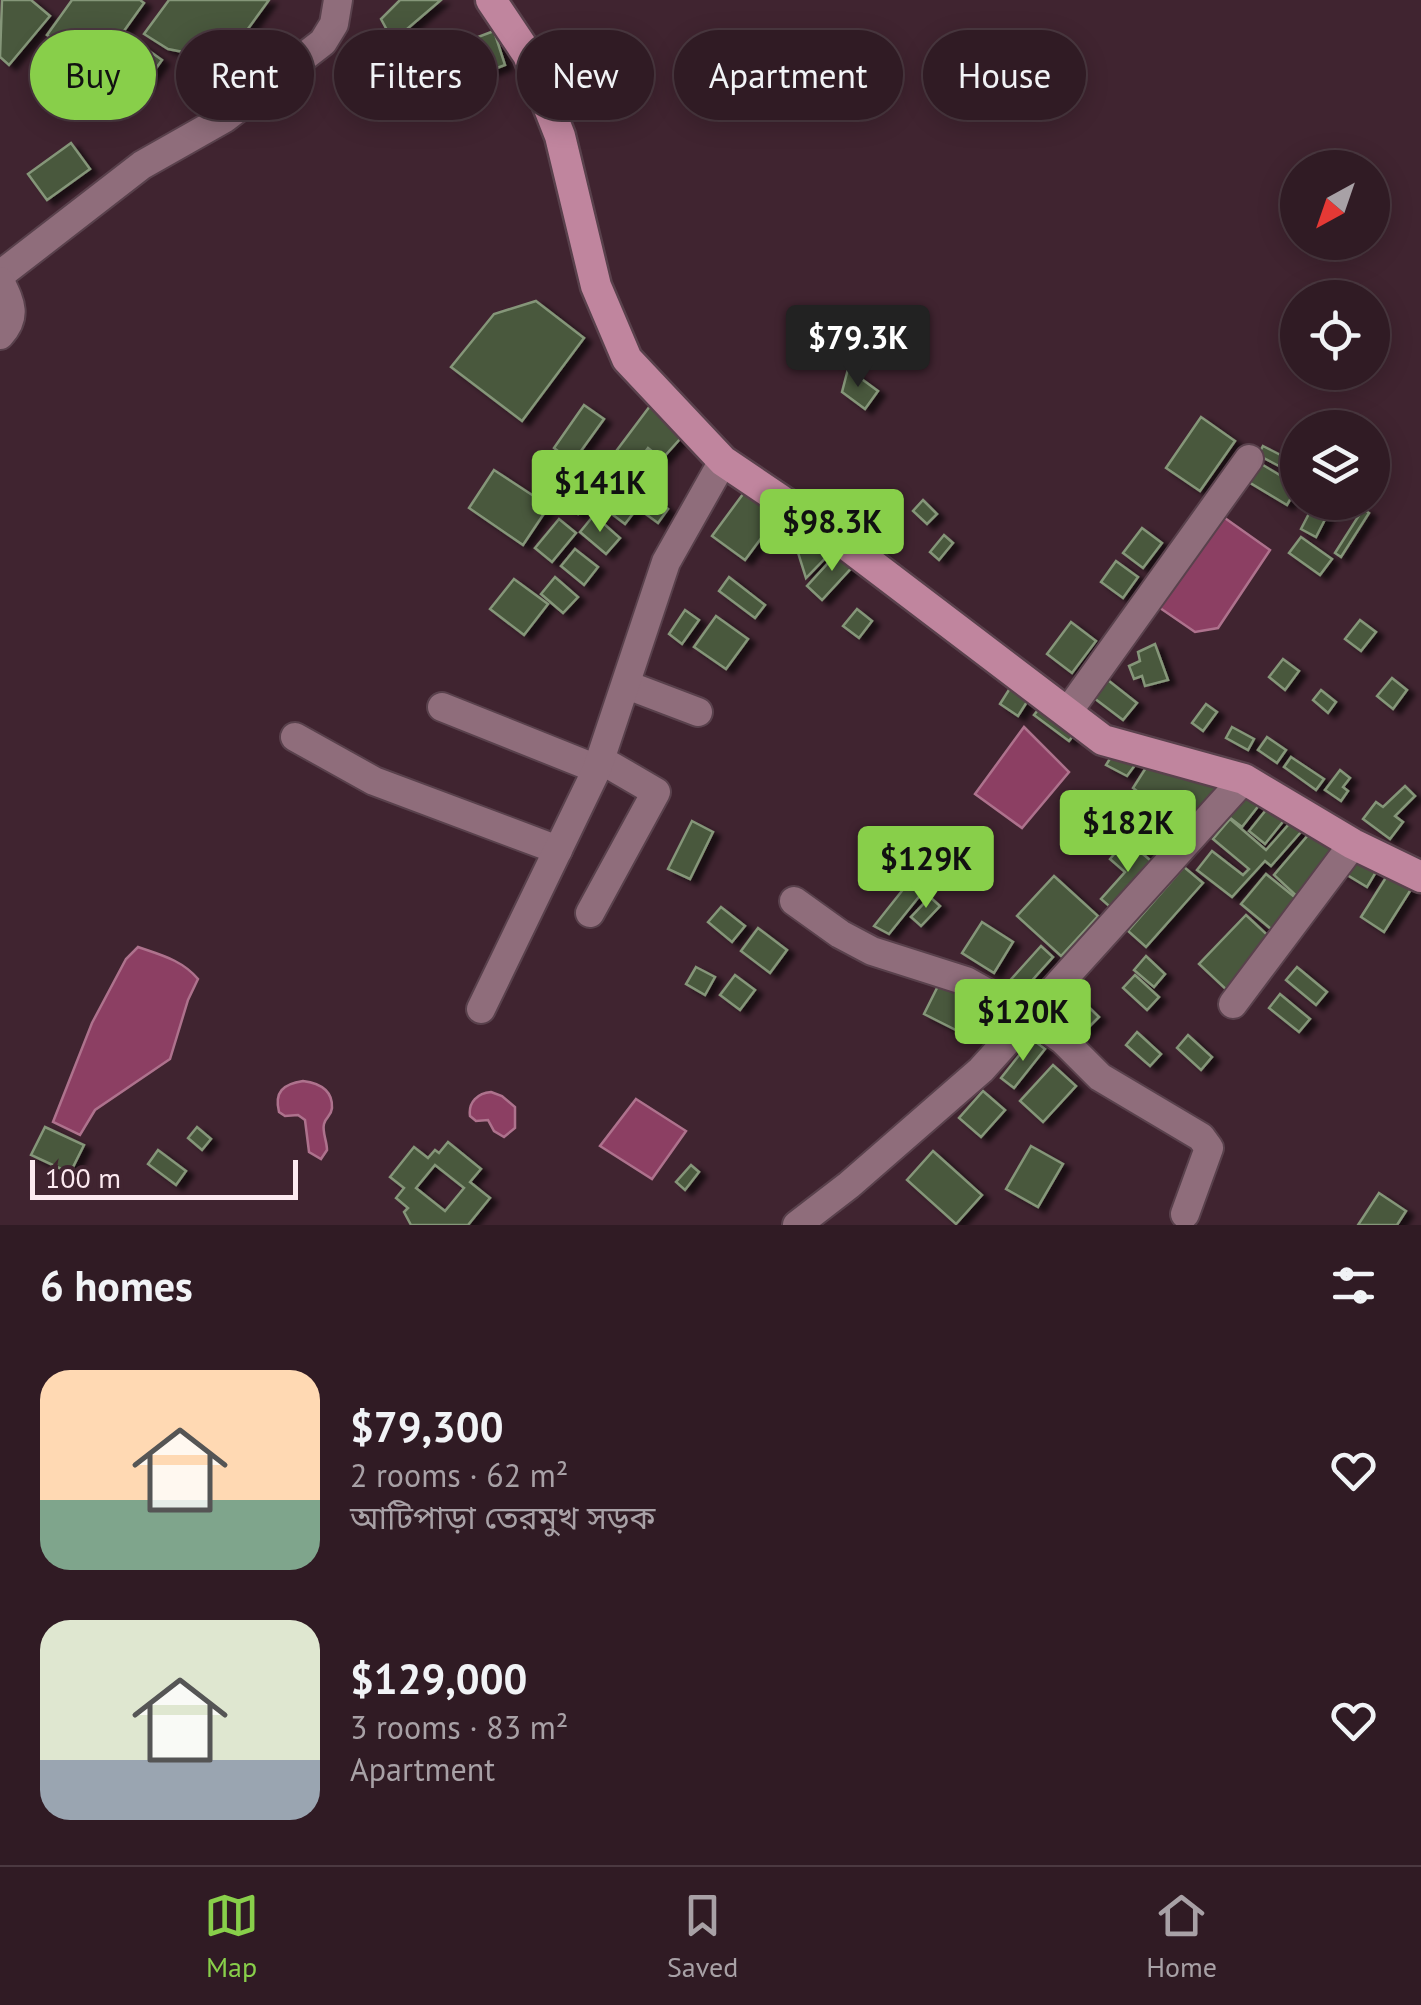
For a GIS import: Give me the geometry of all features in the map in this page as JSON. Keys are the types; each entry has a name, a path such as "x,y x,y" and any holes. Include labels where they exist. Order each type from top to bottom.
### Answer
{"main road":[{"path":"491,0 528,55 554,120 596,286 627,359 723,460 840,540 1103,740 1244,779 1353,844 1421,877"}],"street":[{"path":"0,336 12,316 0,278 142,164 225,118 323,42 334,24 338,0"},
{"path":"1067,713 1249,459"},
{"path":"482,1009 599,765 666,562 723,460"},
{"path":"627,685 698,712"},
{"path":"442,708 599,765 656,792 590,914"},
{"path":"295,736 374,781 558,850"},
{"path":"797,1225 981,1070 1244,779"},
{"path":"1233,1004 1353,844"},
{"path":"794,901 840,934 872,950 966,981 1032,1018 1062,1040 1100,1077 1201,1137 1209,1148 1185,1214"}],"shaded area":[{"path":"1222,516 1270,550 1218,628 1195,632 1160,608"},
{"path":"1024,727 1069,772 1022,828 975,794"},
{"path":"138,947 178,963 198,979 170,1059 95,1110 80,1135 53,1122 92,1023 126,959"},
{"path":"303,1081 324,1088 332,1101 324,1127 327,1150 321,1159 309,1152 305,1120 279,1112 282,1090"},
{"path":"491,1092 515,1107 515,1128 504,1137 494,1131 488,1120 476,1121 470,1116 475,1099"},
{"path":"636,1099 686,1131 652,1179 600,1146"}],"building":[{"path":"2,0 31,0 50,16 38,30 30,30 30,40 9,65 0,57"},
{"path":"72,0 144,3 125,30 51,30"},
{"path":"169,0 269,0 247,30 176,30 176,51 156,42 156,30 147,30"},
{"path":"400,0 441,0 406,30 387,30 381,19"},
{"path":"497,40 505,65 497,68"},
{"path":"71,143 90,169 47,200 28,174"},
{"path":"536,301 584,338 522,421 451,367 494,314"},
{"path":"848,369 878,391 865,409 842,392"},
{"path":"653,402 689,429 662,459 648,448 636,464 617,450"},
{"path":"584,405 604,419 573,462 554,448"},
{"path":"1201,417 1235,441 1200,491 1166,468"},
{"path":"1263,446 1280,455 1280,467 1258,455"},
{"path":"1253,459 1280,475 1280,501 1242,478"},
{"path":"585,464 605,479 578,514 558,499"},
{"path":"494,470 549,506 523,545 469,508"},
{"path":"618,483 642,502 625,524 600,505"},
{"path":"746,490 779,514 745,560 712,536"},
{"path":"654,498 668,509 658,523 643,512"},
{"path":"923,500 937,514 927,524 913,511"},
{"path":"594,515 620,538 606,554 580,532"},
{"path":"559,519 576,533 552,562 535,548"},
{"path":"1306,520 1325,520 1316,537 1301,529"},
{"path":"1356,520 1365,520 1341,557 1335,553"},
{"path":"1142,528 1162,543 1143,568 1123,553"},
{"path":"813,530 837,546 806,578 796,546"},
{"path":"944,535 953,543 939,560 930,552"},
{"path":"1301,537 1332,559 1320,575 1289,553"},
{"path":"575,549 598,567 584,585 561,566"},
{"path":"841,549 856,563 822,600 807,586"},
{"path":"1116,561 1138,577 1123,598 1101,582"},
{"path":"555,577 578,597 563,613 541,594"},
{"path":"729,577 765,605 755,618 719,591"},
{"path":"514,579 548,604 524,635 490,609"},
{"path":"857,609 872,621 859,638 843,626"},
{"path":"685,610 699,620 682,644 669,634"},
{"path":"716,616 748,639 726,669 694,647"},
{"path":"1360,620 1376,632 1361,651 1345,639"},
{"path":"1071,622 1096,641 1072,673 1047,654"},
{"path":"1155,644 1168,680 1145,686 1142,676 1134,679 1129,666 1140,661 1138,652"},
{"path":"1283,659 1299,671 1285,690 1269,677"},
{"path":"1104,677 1137,703 1123,720 1090,695"},
{"path":"1392,678 1407,690 1393,709 1377,696"},
{"path":"1012,685 1030,697 1018,716 1000,704"},
{"path":"1321,690 1336,702 1328,713 1313,700"},
{"path":"1045,701 1080,727 1069,741 1034,715"},
{"path":"1206,704 1217,712 1203,731 1192,723"},
{"path":"1232,727 1254,739 1248,750 1226,738"},
{"path":"1267,737 1286,750 1277,763 1258,750"},
{"path":"1114,752 1138,761 1127,776 1106,765"},
{"path":"1291,757 1324,779 1316,790 1284,767"},
{"path":"1149,763 1232,785 1192,832 1133,788"},
{"path":"1340,770 1350,778 1343,787 1348,791 1341,801 1325,790"},
{"path":"1254,785 1267,795 1242,827 1229,817"},
{"path":"1405,786 1415,796 1395,816 1403,822 1390,839 1363,819 1376,802 1383,807"},
{"path":"1274,800 1290,813 1265,844 1249,831"},
{"path":"1145,803 1183,830 1172,840 1139,813"},
{"path":"1127,814 1159,839 1153,846 1122,821"},
{"path":"1297,815 1308,824 1271,866 1265,861 1232,897 1197,870 1212,851 1243,875 1249,869 1213,839 1230,819 1266,850"},
{"path":"692,821 713,832 690,879 668,869"},
{"path":"1315,827 1337,853 1303,902 1274,875"},
{"path":"1126,840 1156,865 1116,912 1101,899 1125,872 1110,859"},
{"path":"1351,850 1379,867 1367,887 1339,870"},
{"path":"1184,867 1203,883 1146,947 1128,931"},
{"path":"1392,868 1415,883 1384,932 1361,917"},
{"path":"1266,874 1302,903 1277,934 1241,904"},
{"path":"1054,876 1098,916 1061,956 1017,916"},
{"path":"909,882 922,893 889,934 874,926"},
{"path":"930,897 940,906 921,926 911,917"},
{"path":"721,907 745,926 732,942 708,922"},
{"path":"1246,915 1277,944 1231,994 1199,964"},
{"path":"982,922 1013,942 994,973 962,953"},
{"path":"758,928 787,950 770,973 741,951"},
{"path":"1041,946 1053,957 1018,996 1006,985"},
{"path":"1146,956 1165,974 1154,987 1134,970"},
{"path":"696,967 715,977 705,995 686,984"},
{"path":"1297,967 1327,992 1316,1005 1286,980"},
{"path":"735,975 755,990 740,1010 720,995"},
{"path":"1135,975 1159,997 1147,1010 1123,988"},
{"path":"943,976 979,995 960,1032 924,1014"},
{"path":"1070,989 1099,1017 1080,1036 1051,1008"},
{"path":"1280,994 1310,1019 1299,1032 1269,1008"},
{"path":"1137,1032 1161,1054 1150,1066 1126,1045"},
{"path":"1188,1035 1212,1057 1201,1070 1177,1048"},
{"path":"1032,1039 1045,1049 1014,1088 1001,1078"},
{"path":"1053,1065 1076,1086 1043,1122 1020,1101"},
{"path":"983,1091 1005,1110 981,1137 959,1118"},
{"path":"45,1127 84,1145 70,1173 31,1155"},
{"path":"197,1127 211,1139 202,1150 188,1138"},
{"path":"448,1142 481,1169 470,1182 490,1198 468,1225 411,1225 404,1212 408,1208 396,1198 404,1188 390,1177 414,1147 428,1158 435,1150 439,1153","holes":["435,1165 464,1188 445,1211 416,1188"]},
{"path":"1031,1146 1063,1164 1038,1207 1006,1189"},
{"path":"158,1150 186,1171 176,1185 148,1164"},
{"path":"933,1151 982,1195 956,1224 907,1180"},
{"path":"691,1165 699,1172 685,1190 676,1182"},
{"path":"1379,1193 1406,1211 1397,1225 1358,1225"}]}
